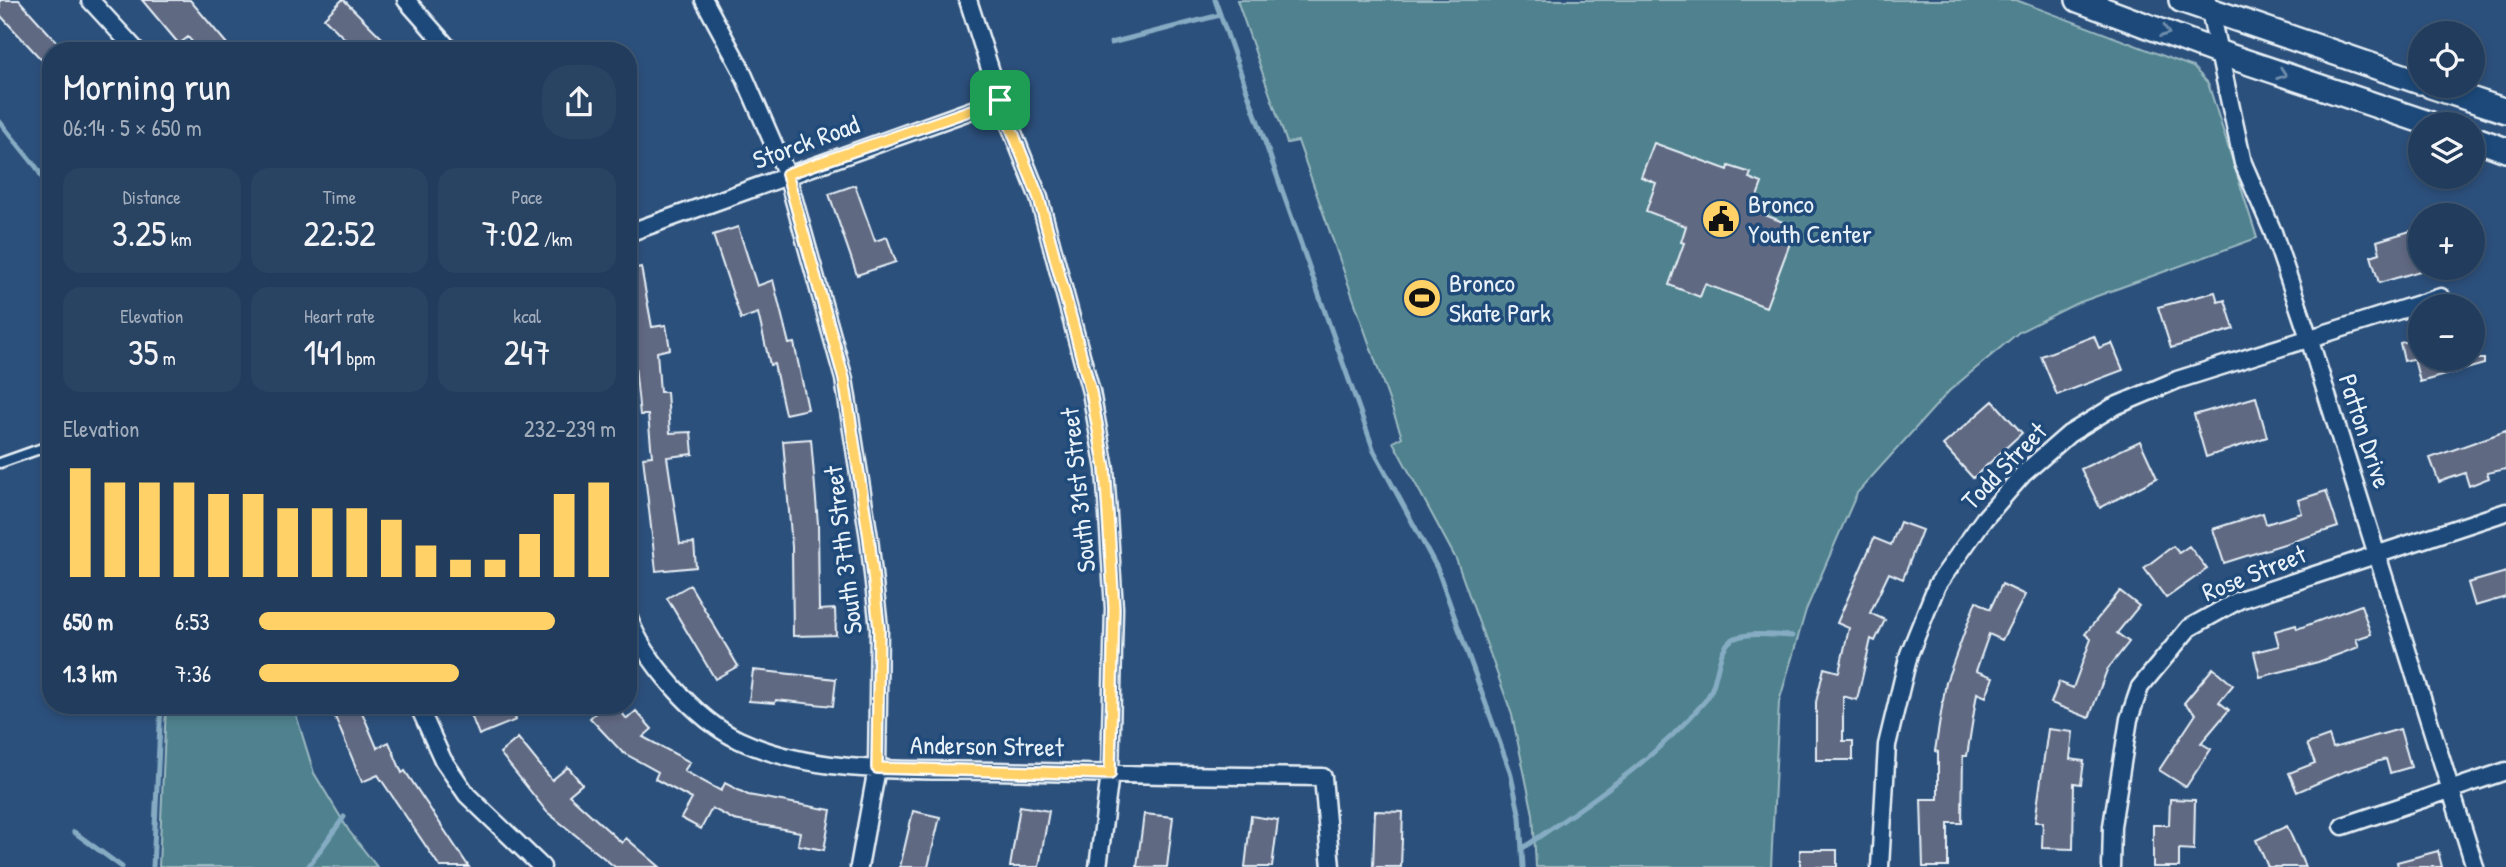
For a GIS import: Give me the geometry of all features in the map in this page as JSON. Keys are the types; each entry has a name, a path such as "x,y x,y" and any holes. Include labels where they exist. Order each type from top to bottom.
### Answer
{"street":[{"path":"90,0 129,42"},
{"path":"406,0 443,42"},
{"name":"South 37th Street","path":"704,0 740,67 787,174 844,379 869,538 879,628 877,768 859,867"},
{"name":"South 31st Street","path":"968,0 1000,100 1039,198 1091,392 1105,468 1114,608 1110,774 1098,867"},
{"path":"2078,0 2217,52 2408,116"},
{"path":"2181,0 2209,6 2408,78"},
{"name":"Patton Drive","path":"2209,6 2243,163 2273,232 2309,338 2475,867"},
{"path":"2467,98 2506,111"},
{"name":"Storck Road","path":"637,230 1000,100"},
{"path":"2485,142 2506,150"},
{"name":"Todd Street","path":"1880,867 1887,745 1909,654 1937,585 1984,519 2023,474 2069,434 2113,407 2177,380 2408,307"},
{"name":"Rose Street","path":"2111,867 2112,826 2129,719 2140,687 2189,628 2239,600 2506,512"},
{"name":"Anderson Street","path":"637,634 645,650 691,706 738,740 803,760 877,768 1323,777 1331,867"},
{"path":"422,714 443,760 467,795 542,867"},
{"path":"2343,826 2506,771"}],"lane":[{"path":"0,463 42,448"}],"green space":[{"path":"1237,0 2016,0 2193,67 2208,83 2257,238 2075,304 2019,332 1949,391 1857,493 1806,610 1779,702 1771,867 1536,867 1533,814 1512,715 1456,559 1393,442 1402,437 1298,141 1287,143"},
{"path":"166,714 296,714 314,773 349,831 377,867 159,867"}],"building":[{"path":"0,0 19,0 57,42 42,42 42,60 0,15"},
{"path":"142,0 190,0 225,42 192,42 188,37 177,42"},
{"path":"344,0 386,42 348,42 324,18"},
{"name":"Bronco Youth Center","path":"1654,143 1728,170 1729,166 1751,173 1749,178 1762,183 1752,210 1796,227 1766,307 1705,284 1700,297 1669,285 1684,243 1681,242 1686,226 1646,211 1656,183 1641,177"},
{"path":"855,185 875,241 887,237 896,262 857,275 829,194"},
{"path":"738,227 757,286 773,280 789,344 794,343 808,409 785,414 774,364 770,365 758,313 741,319 713,235"},
{"path":"2408,232 2408,275 2379,283 2371,256 2380,253 2377,241"},
{"path":"641,267 652,327 666,325 670,349 657,352 660,392 667,392 670,433 691,432 693,454 667,457 680,544 694,543 696,567 656,571 643,457 652,456 648,415 640,415 637,386 637,268"},
{"path":"2215,292 2218,302 2225,300 2234,329 2171,348 2158,307"},
{"path":"2094,336 2099,348 2112,343 2123,370 2057,395 2041,356"},
{"path":"2408,341 2408,360 2404,361 2400,343"},
{"path":"2417,371 2459,371 2420,382"},
{"path":"2256,397 2267,437 2206,457 2194,415"},
{"path":"1993,401 2022,433 1973,478 1943,445"},
{"path":"2506,431 2506,469 2487,473 2489,478 2469,486 2465,473 2439,482 2430,458"},
{"path":"811,439 818,524 819,610 835,609 836,635 793,636 792,547 783,441"},
{"path":"2140,441 2157,478 2100,508 2081,469"},
{"path":"2326,491 2338,527 2224,563 2213,529 2263,513 2266,524 2302,513 2298,500"},
{"path":"1900,522 1922,530 1903,579 1889,573 1870,613 1885,620 1875,641 1871,639 1857,700 1843,696 1843,741 1853,741 1853,760 1816,760 1816,702 1824,668 1839,672 1849,628 1837,623 1874,538 1891,545"},
{"path":"2173,546 2179,553 2189,546 2207,569 2166,598 2144,568"},
{"path":"2506,572 2506,597 2475,606 2468,583"},
{"path":"2002,584 2025,595 2002,640 1989,634 1976,671 1993,677 1986,697 1977,693 1967,756 1963,756 1962,823 1948,823 1948,867 1923,867 1921,799 1938,799 1938,752 1935,751 1946,682 1976,601 1990,609"},
{"path":"690,585 738,666 715,679 667,598"},
{"path":"2120,591 2139,606 2117,633 2129,642 2107,670 2089,718 2051,703 2059,682 2073,688 2091,639 2085,634"},
{"path":"2361,605 2371,634 2356,639 2359,647 2318,662 2260,677 2254,652 2279,646 2275,631 2296,625 2297,629"},
{"path":"2213,668 2233,685 2219,702 2229,710 2201,743 2211,749 2186,787 2159,770 2196,714 2184,703"},
{"path":"753,670 836,679 833,706 776,700 775,703 749,701"},
{"path":"637,712 652,729 643,737 690,762 684,771 721,791 725,783 748,795 831,810 824,850 798,845 800,832 734,820 712,808 701,829 681,818 692,799 655,779 658,772 622,752 590,718 594,714 623,714 627,719"},
{"path":"334,714 363,714 377,748 389,742 402,773 405,771 469,867 440,867 378,775 362,782"},
{"path":"471,714 514,714 516,720 479,735"},
{"path":"2048,729 2073,732 2070,759 2084,761 2081,784 2074,783 2073,849 2042,848 2043,822 2035,822"},
{"path":"2400,729 2411,767 2390,773 2386,759 2343,772 2297,792 2289,773 2315,763 2307,744 2329,736 2333,748"},
{"path":"518,738 552,780 568,767 582,784 569,795 622,843 626,838 660,867 615,867 547,812 500,753"},
{"path":"2170,799 2195,800 2194,850 2179,849 2179,867 2153,867 2153,825 2169,825"},
{"path":"1020,806 1049,811 1039,867 1010,867"},
{"path":"913,811 940,817 928,867 900,867"},
{"path":"1375,811 1403,812 1401,867 1373,867"},
{"path":"1144,814 1173,817 1167,867 1137,867"},
{"path":"1251,816 1278,820 1272,867 1245,867"},
{"path":"2287,826 2305,867 2268,867 2256,840"},
{"path":"1800,850 1837,850 1837,867 1800,867"},
{"path":"2438,851 2442,867 2398,867 2397,862"}],"waterway":[{"path":"1215,0 1374,451 1437,568 1510,771 1520,817 1523,867"},
{"path":"1111,43 1220,15"},
{"path":"0,122 42,177"},
{"path":"1523,848 1619,780 1685,723 1705,701 1713,687 1721,655 1734,638 1750,635 1792,636"},
{"path":"153,867 161,714"},
{"path":"308,867 344,817"},
{"path":"74,832 122,867"}],"place":[{"name":"Bronco Youth Center","path":"1721,219"},
{"name":"Bronco Skate Park","path":"1422,298"}],"route":[{"path":"1000,100 1039,198 1091,392 1105,468 1114,608 1110,774 877,768 879,628 869,538 844,379 787,174 1000,100"}]}
